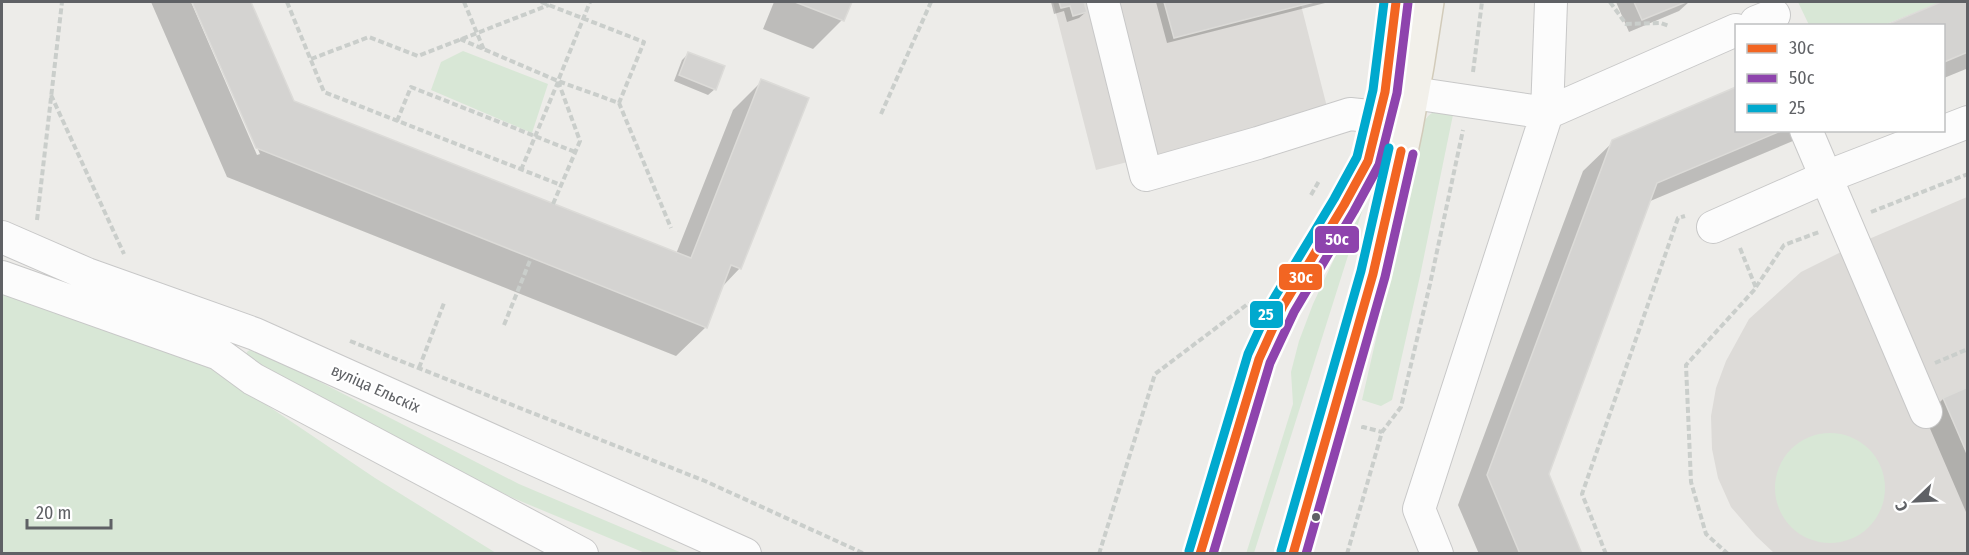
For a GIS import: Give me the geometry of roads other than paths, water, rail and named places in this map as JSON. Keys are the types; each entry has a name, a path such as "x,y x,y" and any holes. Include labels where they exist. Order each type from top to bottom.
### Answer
{"main road":[{"path":"1293,554 1373,274 1391,199 1396,2"},
{"path":"1200,554 1259,359 1283,306 1368,161 1427,2"},
{"path":"1185,554 1212,515"}],"street":[{"path":"1103,2 1146,175 1392,101 1469,102 1547,113 1735,31"},
{"path":"1437,554 1419,509 1547,113 1551,2"},
{"path":"1945,131 1968,122"},
{"path":"1807,132 1926,412"},
{"path":"1710,220 1942,132"},
{"name":"вуліца Ельскіх","path":"2,237 87,274 255,334 745,554"},
{"path":"2,277 219,354 253,379 582,554"}]}
